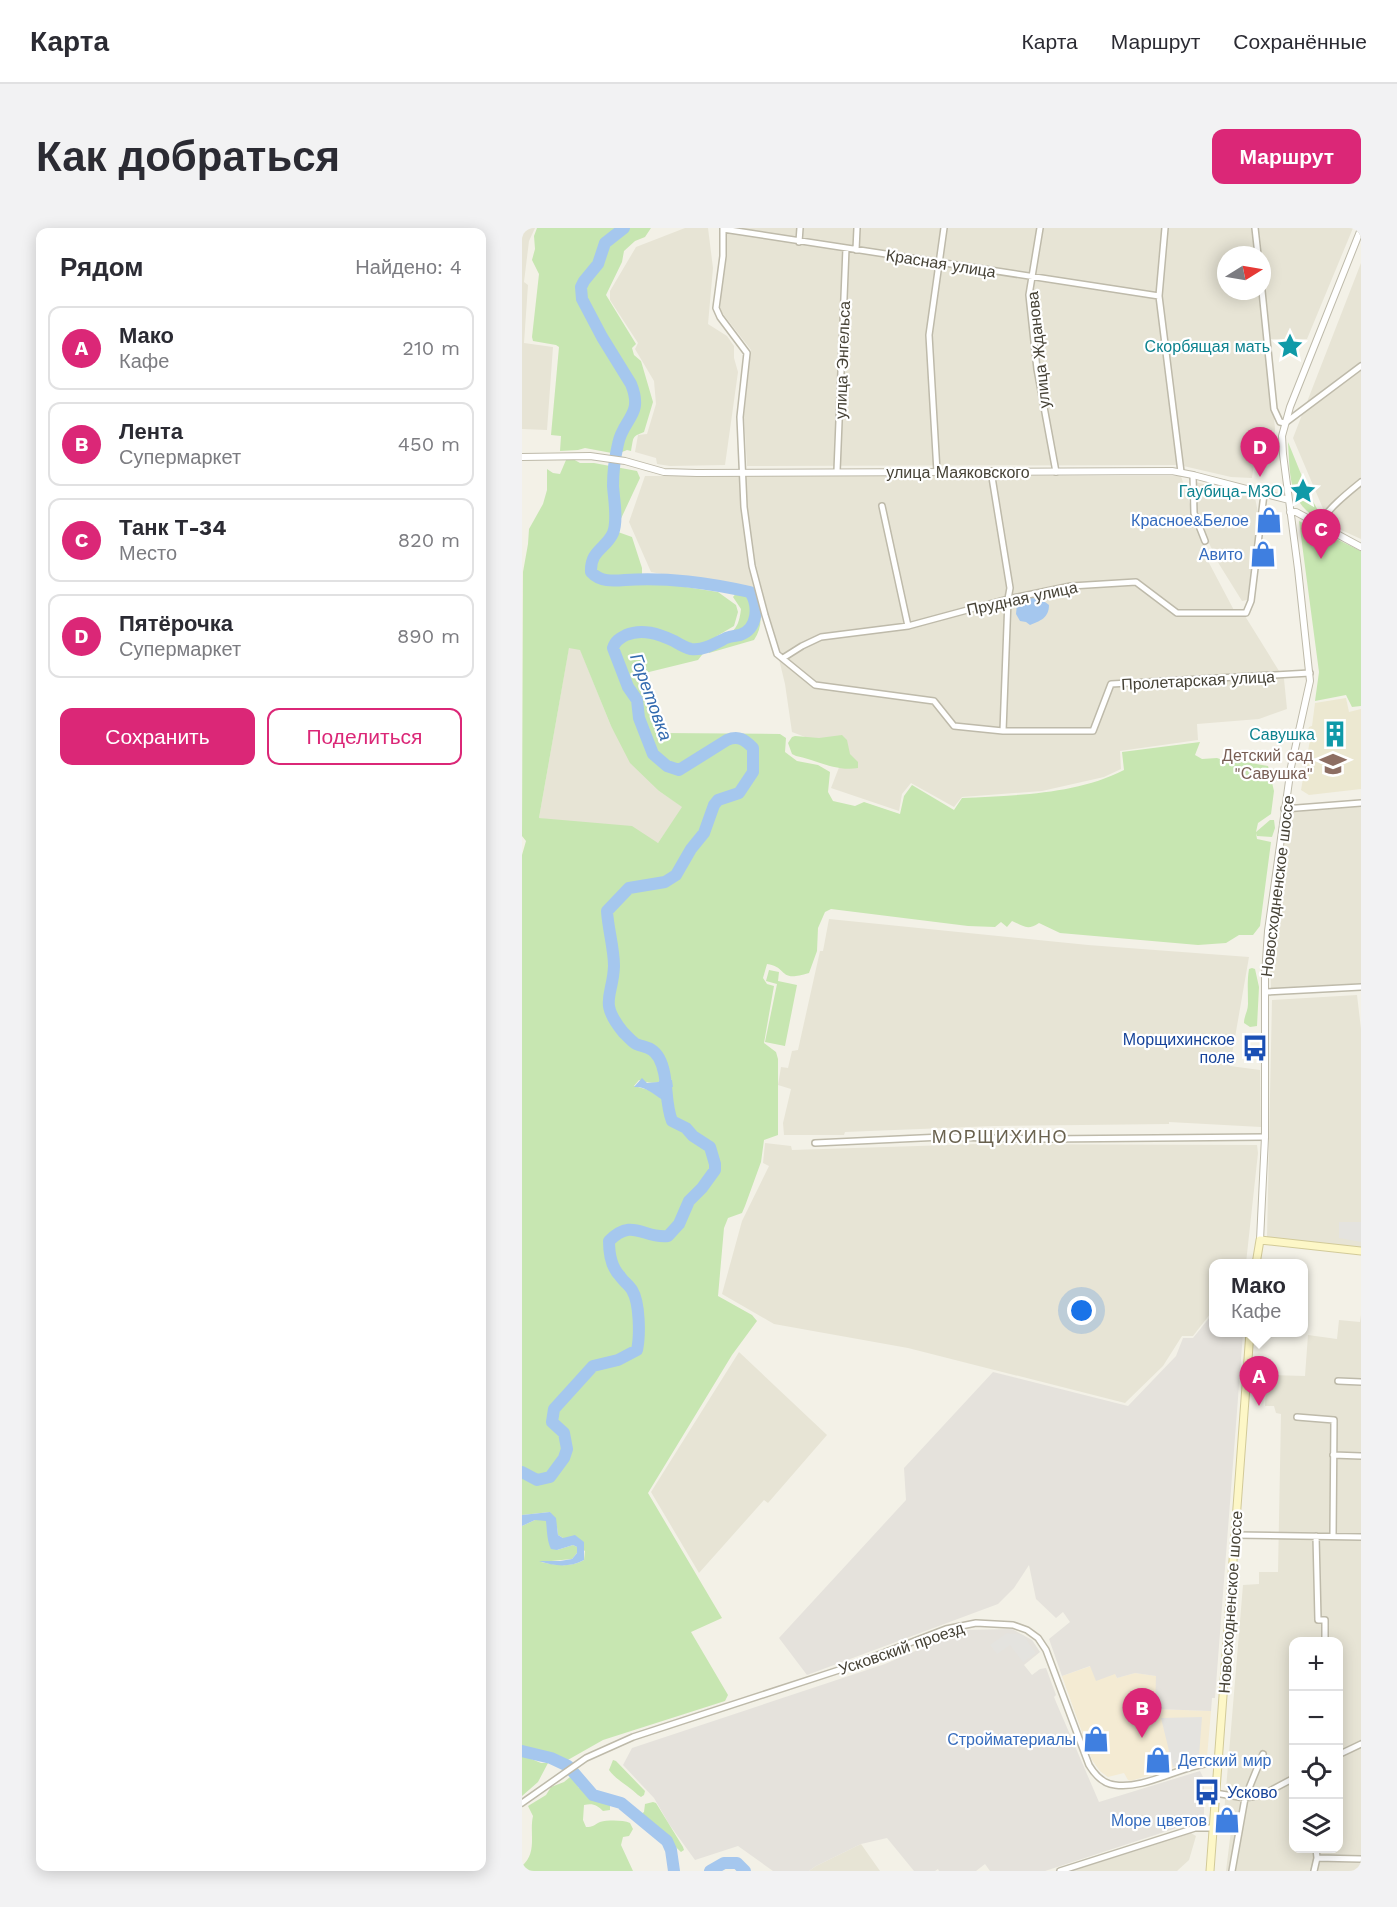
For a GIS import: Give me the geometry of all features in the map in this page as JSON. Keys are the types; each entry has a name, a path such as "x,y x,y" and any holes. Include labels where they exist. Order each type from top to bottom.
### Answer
{"main road":[{"path":"1260,1240 1361,1251"},
{"name":"Новосходненское шоссе","path":"1257,1259 1260,1240"},
{"name":"Новосходненское шоссе","path":"1210,1871 1250,1337"}],"street":[{"path":"799,242 800,228"},
{"path":"856,250 857,228"},
{"path":"937,472 929,335 944,228"},
{"name":"улица Жданова","path":"1040,228 1029,295 1037,369 1056,472"},
{"path":"1164,228 1159,296 1181,472"},
{"path":"1255,228 1257,246"},
{"path":"723,229 723,256 716,308 747,353 740,417 744,507 752,566 777,654 783,658"},
{"name":"Красная улица","path":"723,229 1159,296"},
{"name":"Новосходненское шоссе","path":"1260,1240 1265,1137 1265,992 1268,931 1284,809 1309,689 1310,673 1282,444 1285,423 1296,391 1361,229"},
{"name":"улица Энгельса","path":"837,471 846,248"},
{"path":"1263,300 1274,409 1280,422 1285,423 1361,366"},
{"name":"улица Маяковского","path":"522,458 577,455 624,461 664,472 1181,472 1289,500"},
{"path":"991,471 1010,588 1003,730"},
{"path":"1193,475 1194,513 1205,541"},
{"path":"1318,525 1323,516 1361,482"},
{"name":"Прудная улица","path":"783,658 821,638 908,626 1008,599 1071,586 1136,582 1177,613 1246,613 1251,602 1264,494"},
{"path":"882,506 908,626"},
{"path":"1290,512 1296,512 1361,547"},
{"name":"Пролетарская улица","path":"783,658 815,685 934,701 954,726 1003,730 1093,731 1111,684 1310,673"},
{"path":"1284,809 1361,803"},
{"path":"1265,992 1361,987"},
{"path":"815,1143 942,1137 1047,1139 1265,1137"},
{"path":"1338,1381 1361,1382"},
{"path":"1297,1417 1334,1419 1333,1536"},
{"path":"1333,1455 1361,1456"},
{"path":"1235,1535 1361,1537"},
{"path":"1316,1536 1318,1620 1325,1620 1325,1637"},
{"name":"Усковский проезд","path":"522,1803 573,1766 599,1751 648,1731 839,1670 946,1629 976,1623 1012,1625 1027,1630 1038,1638 1046,1650 1089,1766 1104,1782 1125,1785 1200,1765 1217,1763"},
{"path":"1343,1753 1361,1744"},
{"path":"1232,1871 1245,1798 1263,1754"},
{"path":"1215,1793 1245,1798 1262,1795 1289,1780"},
{"path":"1060,1871 1195,1828 1213,1828"},
{"path":"1314,1871 1316,1853"},
{"path":"1317,1858 1361,1859"}],"shaded area":[{"path":"522,228 535,228 529,241 524,282 528,285 524,343 553,347 547,430 522,429"},
{"path":"685,228 708,228 713,268 708,324 727,336 734,346 734,358 738,372 725,465 670,466 657,464 656,458 635,452 638,435 647,434 656,404 654,381 635,349 638,343 610,300 610,291 636,247"},
{"path":"724,228 1353,228 1307,339 1266,339 1275,428 1274,459 1255,456 1252,478 1231,477 1179,465 747,466 744,416 751,350 720,310"},
{"path":"1361,263 1361,539 1330,525 1293,438"},
{"path":"645,476 1181,476 1208,561 1237,616 1245,616 1284,679 1287,709 1259,719 1197,724 1198,740 1120,751 1121,769 1104,777 1042,791 962,797 954,807 911,783 902,794 899,811 831,788 845,752 792,732 785,684 763,593 651,572 629,522"},
{"path":"1196,482 1255,498 1259,517 1247,600 1242,601 1208,541 1195,506"},
{"path":"569,647 580,649 611,726 659,791 683,807 658,843 539,818"},
{"name":"Детский сад \"Савушка\"","path":"1346,698 1349,712 1361,709 1361,789 1309,795 1301,790 1310,740 1307,736 1309,727 1312,726 1315,703"},
{"path":"1361,806 1361,984 1271,989 1270,955 1287,815 1293,812"},
{"path":"829,919 1088,945 1249,957 1230,1066 1260,1070 1261,1127 1169,1122 1169,1124 994,1126 845,1132 844,1135 784,1135 783,1123 791,1089 778,1085 781,1067 788,1068 792,1051 798,1050"},
{"path":"1357,995 1361,1029 1361,1250 1267,1238 1272,1000"},
{"path":"765,1143 791,1146 792,1150 980,1144 1257,1145 1258,1153 1246,1259 1209,1259 1209,1315 1193,1336 1182,1336 1163,1366 1125,1403 908,1348 774,1324 722,1294 742,1221 769,1166 763,1163"},
{"path":"1339,1222 1361,1222 1361,1242 1339,1238"},
{"path":"1361,1315 1361,1871 1226,1871 1233,1814 1224,1813 1243,1585 1259,1584 1259,1572 1278,1572 1281,1414 1276,1413 1274,1406 1265,1406 1267,1375 1305,1376 1308,1335 1337,1339 1339,1320 1360,1322"},
{"path":"1209,1318 1209,1337 1243,1337 1215,1698 1212,1698 1211,1711 1155,1709 1156,1676 1135,1673 1117,1678 1115,1674 1096,1681 1090,1666 1062,1676 1049,1639 1070,1622 1063,1612 1056,1618 1036,1599 1029,1565 1014,1588 998,1604 807,1675 779,1638 906,1500 904,1468 993,1372 1128,1406 1176,1356 1183,1338 1193,1338"},
{"path":"739,1352 827,1435 768,1503 764,1500 699,1573 651,1492"},
{"path":"1012,1629 1032,1640 1040,1652 1024,1665 1032,1675 1046,1668 1056,1695 1054,1697 1099,1802 1200,1771 1204,1779 1204,1819 1045,1871 990,1871 985,1864 976,1871 939,1871 938,1869 914,1871 887,1838 861,1844 809,1871 773,1871 738,1846 695,1860 669,1824 654,1798 623,1765 632,1748 885,1664 964,1630"},
{"path":"1007,1633 1023,1635 1036,1653 1023,1662 1010,1645 997,1654 990,1645"},
{"path":"1091,1666 1115,1674 1117,1678 1135,1673 1157,1676 1155,1709 1211,1711 1207,1757 1131,1781 1124,1773 1108,1777 1100,1771 1092,1760 1062,1676"},
{"path":"1202,1717 1199,1756 1192,1762 1173,1767 1161,1718"},
{"path":"1191,1833 1196,1836 1189,1860 1177,1871 1073,1871"},
{"path":"861,1844 880,1871 809,1871 816,1866"}],"green space":[{"path":"537,228 651,228 645,237 635,241 624,251 622,262 606,295 636,344 632,348 634,355 641,361 653,402 644,432 634,438 631,451 627,450 617,454 585,448 560,451 561,436 551,435 559,347 533,341 532,337 539,274 532,260"},
{"path":"1288,442 1310,496 1320,514 1315,517 1306,510 1295,494 1290,474"},
{"path":"573,459 580,463 594,463 637,471 640,478 618,525 618,532 632,537 642,575 653,585 660,583 718,592 736,605 738,612 734,626 717,636 710,645 732,632 738,624 741,609 733,597 738,591 744,589 758,606 761,619 754,640 709,653 709,646 698,660 645,673 661,733 780,734 786,738 785,752 797,761 818,765 830,772 828,792 833,801 855,806 864,802 900,814 904,796 912,785 954,810 962,798 1045,792 1105,778 1124,770 1122,752 1200,742 1195,755 1202,759 1217,758 1231,763 1245,762 1268,766 1274,791 1271,814 1258,823 1256,832 1270,820 1274,820 1275,828 1272,837 1257,836 1256,833 1257,839 1271,842 1260,926 1253,935 1239,935 1226,943 1198,945 1060,933 1039,923 1028,927 1012,921 1007,927 1001,922 995,927 968,926 831,909 825,912 818,928 817,951 809,973 799,976 787,975 767,964 763,978 767,984 774,986 764,1043 776,1052 778,1059 778,1135 764,1140 761,1162 742,1213 728,1218 724,1228 718,1296 752,1315 757,1321 732,1355 648,1493 722,1618 691,1632 728,1695 725,1701 603,1740 566,1761 560,1756 522,1747 522,1526 535,1520 547,1520 549,1535 557,1550 573,1545 577,1547 577,1553 572,1559 541,1562 558,1565 573,1564 584,1560 585,1551 558,1535 550,1512 522,1515 522,855 526,841 522,836 523,572 529,529 543,504 547,490 547,469 560,474 566,460","holes":["569,648 580,650 611,726 630,763 659,791 682,807 658,843 632,826 539,818","665,1078 672,1080 668,1091 670,1112 664,1100 649,1090 634,1086 639,1080 649,1083"]},
{"path":"1299,521 1361,551 1361,706 1352,707 1346,695 1315,701 1319,672"},
{"path":"842,735 847,740 850,754 858,762 858,768 834,767 796,756 792,754 788,743 795,736 819,738"},
{"path":"1249,969 1255,969 1259,987 1257,1026 1250,1027 1244,1023 1248,1007"},
{"path":"769,970 779,972 778,981 797,985 785,1046 765,1042 777,984 766,981"},
{"path":"522,1755 541,1763 548,1763 538,1782 522,1796"},
{"path":"613,1760 645,1791 644,1795 641,1797 612,1774 609,1770"},
{"path":"570,1777 577,1779 578,1787 610,1803 610,1810 603,1811 595,1805 584,1805 583,1820 586,1827 607,1821 630,1823 633,1829 629,1836 623,1837 621,1845 633,1871 522,1871 522,1866 527,1861 531,1849 533,1816 528,1806 546,1795 551,1787"},
{"path":"656,1803 683,1847 684,1850 681,1852 641,1814 644,1812 645,1804"}],"water":[{"path":"1029,598 1035,598 1049,605 1046,616 1030,625 1020,621 1016,614 1017,604"},
{"path":"642,1078 647,1083 658,1082 664,1078 672,1080 673,1087 669,1087 670,1112 663,1100 646,1089 634,1087"},
{"path":"550,1512 556,1518 558,1535 563,1538 575,1535 584,1542 584,1560 562,1565 539,1561 572,1559 577,1553 577,1547 573,1545 557,1550 551,1549 546,1521 535,1520 522,1526 522,1515"}],"waterway":[{"name":"Горетовка","path":"522,1472 537,1480 550,1477 564,1458 567,1449 564,1433 552,1422 554,1409 593,1366 618,1360 637,1350 639,1337 637,1303 632,1290 613,1264 609,1241 617,1234 632,1230 668,1236 679,1224 689,1201 715,1170 710,1147 693,1136 686,1128 672,1121 664,1073 657,1054 631,1040 615,1022 611,1013 609,999 614,959 607,911 629,888 665,882 676,875 691,849 704,833 714,805 718,800 739,793 753,772 753,748 738,738 727,740 679,770 667,766 653,754 639,718 637,700 628,687 613,648 622,637 638,632 656,634 691,649 700,649 728,637 740,635 750,628 755,616 755,603 750,592 672,580 607,580 598,578 591,572 593,559 613,533 615,516 613,481 616,454 621,435 634,410 635,403 631,384 582,299 581,287 598,264 605,243 624,228"},
{"name":"Горетовка","path":"522,1751 551,1758 568,1766 593,1795 621,1803 667,1841 671,1850 674,1871"},
{"name":"Горетовка","path":"710,1871 724,1863 737,1863 745,1871"}],"place":[{"name":"Скорбящая мать","path":"1290,346"},
{"name":"Пятёрочка","path":"1260,477"},
{"name":"Гаубица-МЗО","path":"1303,491"},
{"name":"Красное&Белое","path":"1269,520"},
{"name":"Авито","path":"1263,554"},
{"name":"Танк Т-34","path":"1321,559"},
{"name":"Савушка","path":"1335,734"},
{"name":"Детский сад \"Савушка\"","path":"1333,764"},
{"name":"Морщихинское поле","path":"1255,1048"},
{"name":"Мако","path":"1259,1406"},
{"name":"Лента","path":"1142,1738"},
{"name":"Стройматериалы","path":"1096,1739"},
{"name":"Детский мир","path":"1158,1760"},
{"name":"Усково","path":"1207,1792"},
{"name":"Море цветов","path":"1227,1820"}],"district":[{"name":"МОРЩИХИНО","path":"1000,1137"}]}
